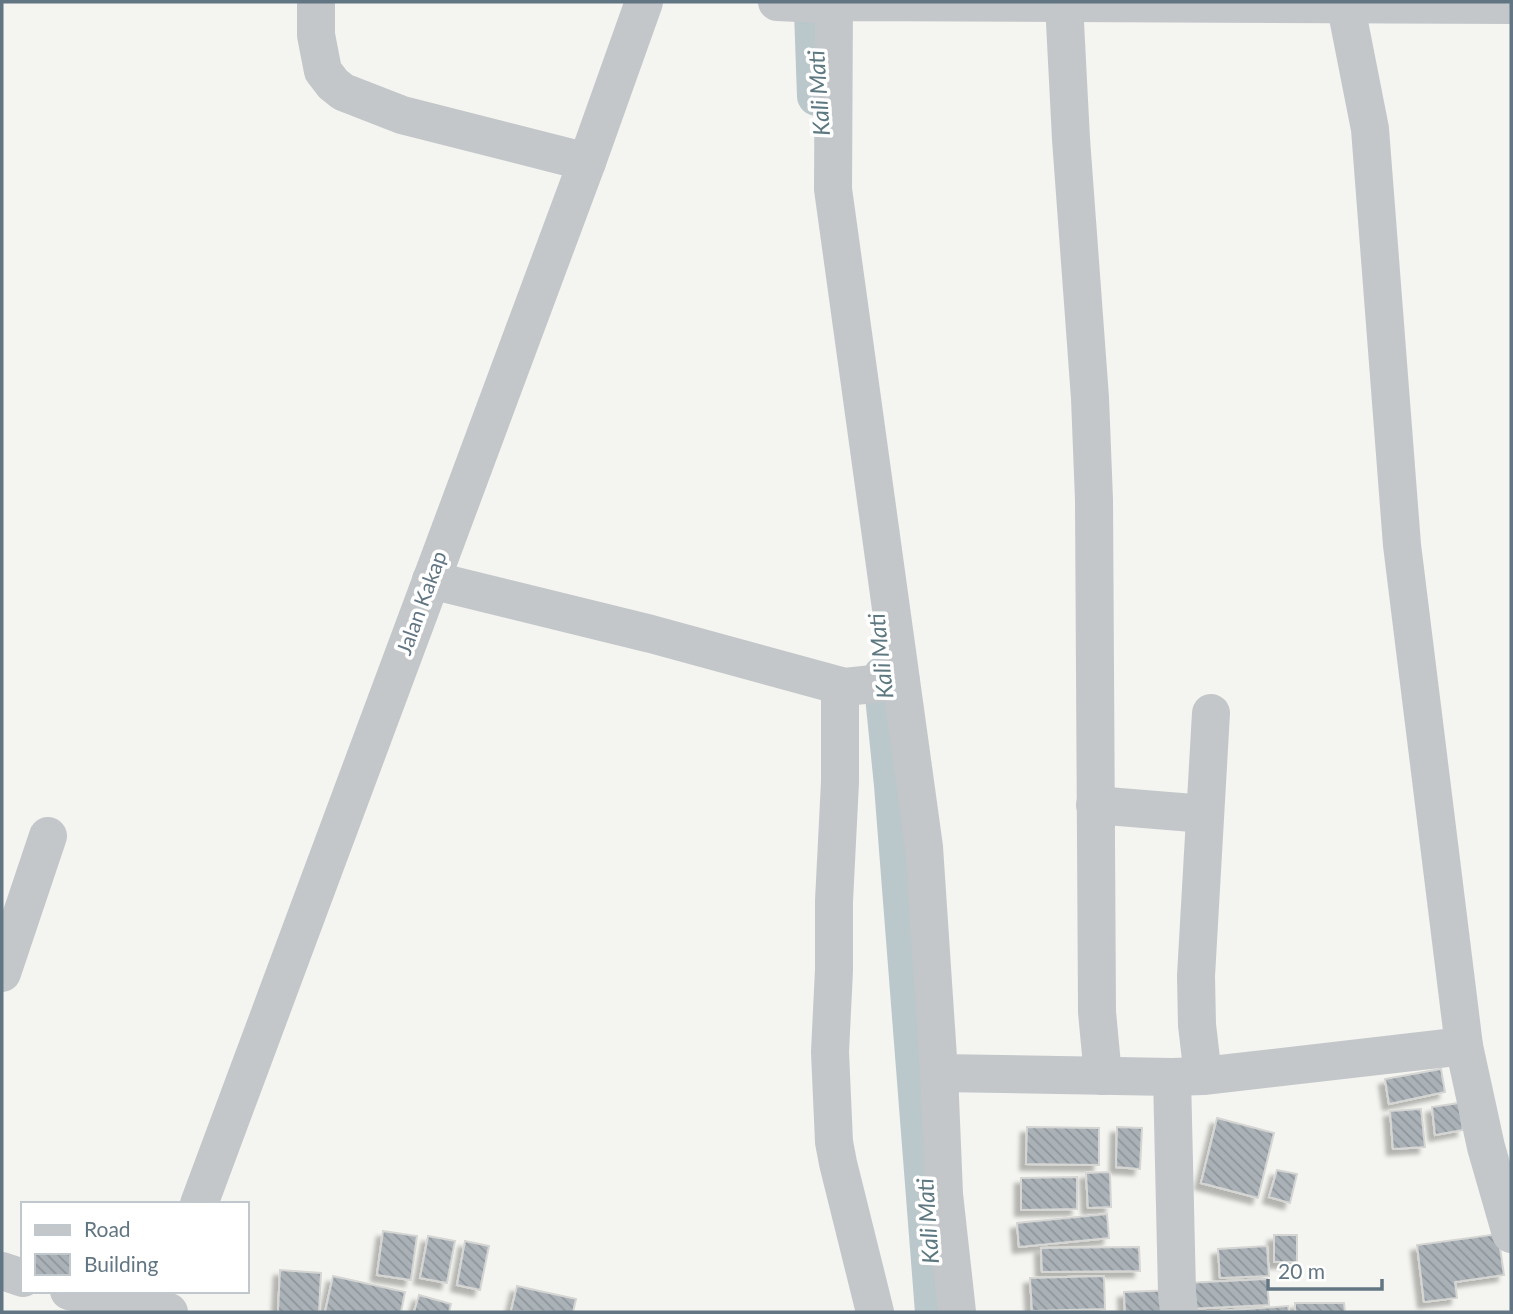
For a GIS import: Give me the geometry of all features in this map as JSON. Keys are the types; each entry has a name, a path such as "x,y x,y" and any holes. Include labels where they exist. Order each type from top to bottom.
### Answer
{"street":[{"path":"316,2 316,35 323,71 343,92 402,115 587,162"},
{"name":"Jalan Kakap","path":"200,1202 644,2"},
{"path":"777,2 1511,5"},
{"path":"836,3 833,189 895,681 924,847 944,1194 957,1312"},
{"path":"1065,3 1094,500 1097,1012 1103,1076"},
{"path":"1345,3 1370,129 1402,545 1464,1046 1486,1147 1511,1231"},
{"path":"431,580 651,634 845,687 895,681"},
{"path":"845,687 834,901 830,1052 834,1142 875,1312"},
{"path":"1179,1312 1177,1292 1188,1077 1197,1026 1195,997 1211,713"},
{"path":"1095,805 1205,814"},
{"path":"2,973 48,836"},
{"path":"939,1073 1188,1077 1464,1046"},
{"path":"2,1272 21,1277"},
{"path":"82,1293 164,1306"}],"building":[{"path":"1441,1069 1445,1092 1389,1104 1385,1079"},
{"path":"1459,1103 1463,1130 1435,1135 1432,1107"},
{"path":"1421,1109 1425,1147 1393,1149 1390,1111"},
{"path":"1217,1118 1274,1133 1258,1198 1201,1183"},
{"path":"1027,1127 1099,1128 1099,1165 1026,1164"},
{"path":"1117,1127 1142,1128 1140,1169 1116,1167"},
{"path":"1277,1170 1297,1174 1290,1203 1269,1197"},
{"path":"1110,1172 1111,1207 1088,1208 1086,1173"},
{"path":"1077,1177 1077,1209 1021,1210 1021,1178"},
{"path":"1107,1214 1109,1238 1019,1247 1017,1223"},
{"path":"383,1231 417,1236 411,1280 377,1275"},
{"path":"1498,1234 1504,1275 1455,1282 1457,1298 1424,1302 1417,1245"},
{"path":"1274,1235 1297,1235 1297,1262 1274,1262"},
{"path":"428,1236 455,1241 447,1283 420,1278"},
{"path":"465,1241 489,1246 480,1290 457,1285"},
{"path":"1267,1246 1269,1276 1220,1278 1218,1249"},
{"path":"1139,1247 1140,1271 1042,1272 1041,1248"},
{"path":"280,1270 321,1273 319,1312 278,1312"},
{"path":"333,1276 405,1292 401,1312 325,1312"},
{"path":"1104,1276 1105,1309 1032,1311 1030,1278"},
{"path":"1267,1279 1269,1305 1187,1309 1185,1283"},
{"path":"517,1286 576,1299 573,1312 511,1311"},
{"path":"1177,1290 1178,1312 1125,1312 1124,1292"},
{"path":"419,1295 451,1304 449,1312 414,1312"},
{"path":"1295,1303 1344,1303 1345,1312 1295,1312"},
{"path":"1288,1306 1289,1312 1206,1312"}],"waterway":[{"name":"Kali Mati","path":"816,2 817,96"},
{"name":"Kali Mati","path":"883,676 935,1312"}]}
